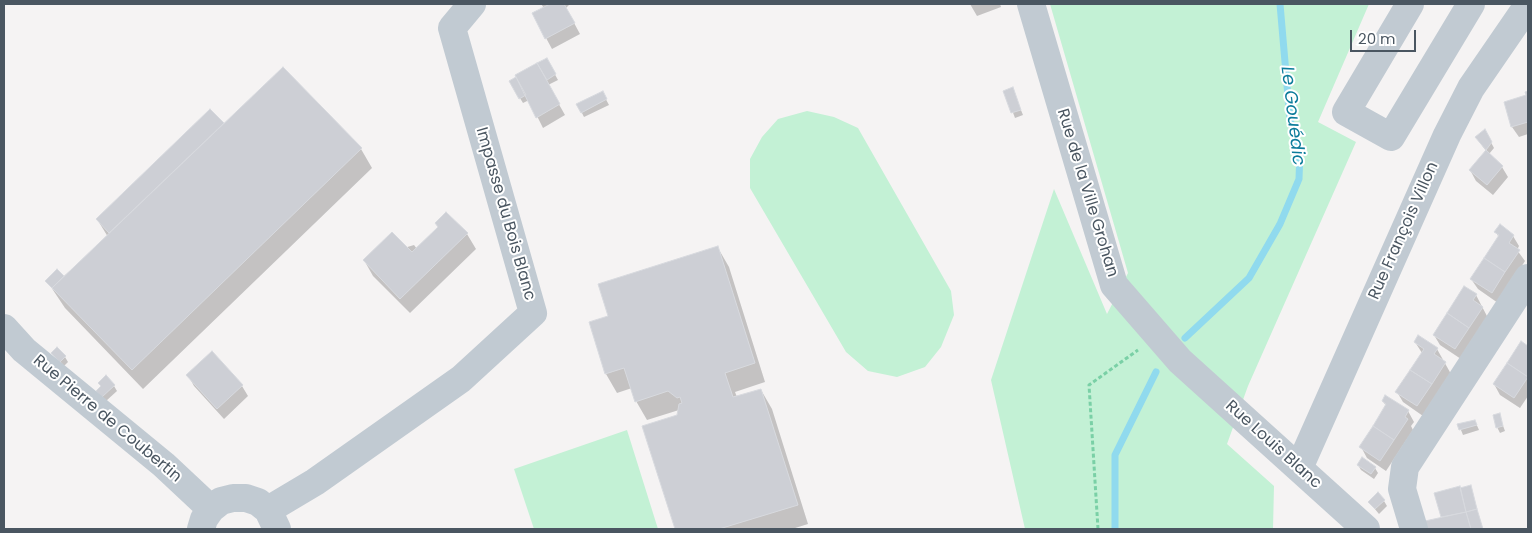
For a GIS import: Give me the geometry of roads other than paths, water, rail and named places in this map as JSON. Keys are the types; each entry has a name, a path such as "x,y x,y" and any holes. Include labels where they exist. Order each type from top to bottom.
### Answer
{"street":[{"name":"Impasse du Bois Blanc","path":"272,520 314,482 461,379 534,313 452,28 472,4"},
{"name":"Rue de la Ville Grohan","path":"1031,4 1114,285 1180,361"},
{"path":"1410,4 1346,112 1391,137 1472,4"},
{"name":"Rue François Villon","path":"1299,468 1447,135 1471,88 1528,4"},
{"path":"1414,529 1402,489 1405,467 1528,278"},
{"name":"Rue Pierre de Coubertin","path":"4,328 24,350 164,465 206,519"},
{"name":"Rue Louis Blanc","path":"1180,361 1366,529"},
{"path":"206,519 221,501 233,498 246,498 258,502 272,520"}],"waterway":[{"name":"Le Gouédic","path":"1185,338 1249,278 1280,224 1299,179 1300,151 1290,120 1280,4"},
{"name":"Le Gouédic","path":"1115,529 1115,455 1156,372"}]}
